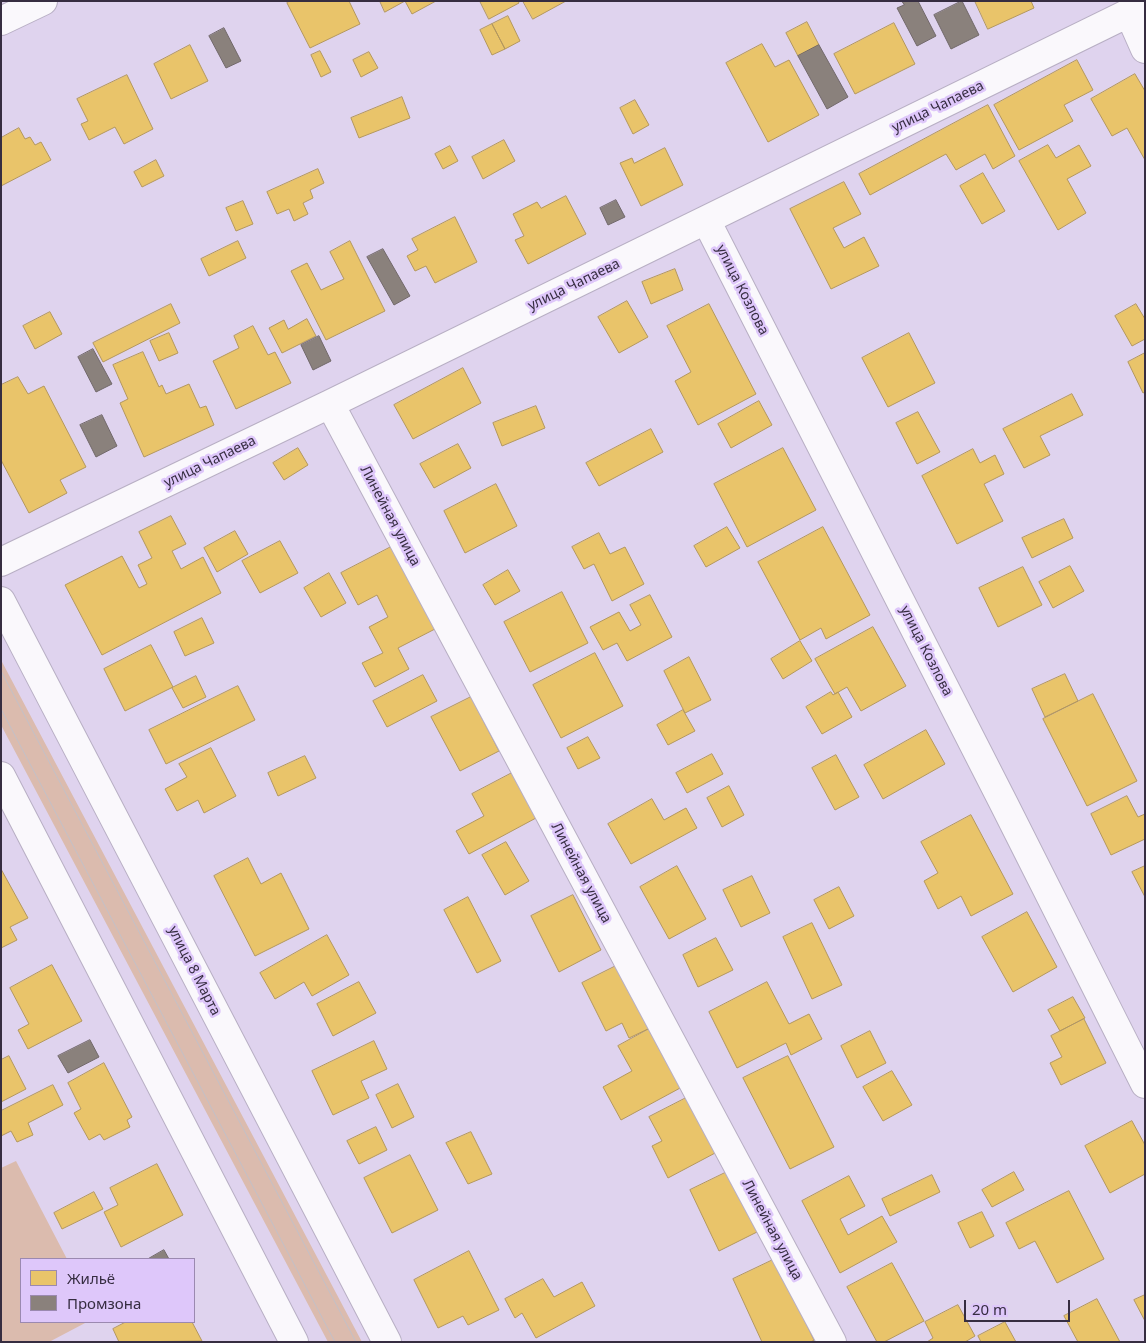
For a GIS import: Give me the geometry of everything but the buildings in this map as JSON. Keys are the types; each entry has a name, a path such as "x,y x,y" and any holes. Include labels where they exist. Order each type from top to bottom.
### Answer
{"street":[{"path":"1,21 43,1"},
{"path":"1137,9 1145,49"},
{"name":"улица Чапаева","path":"1,562 330,404 1137,9"},
{"name":"улица Козлова","path":"706,220 1145,1084"},
{"name":"Линейная улица","path":"330,404 832,1342"},
{"name":"улица 8 Марта","path":"1,601 387,1342"},
{"path":"1,776 294,1342"}],"shaded area":[{"path":"1,660 362,1342 328,1342 1,725"},
{"path":"16,1161 66,1258 20,1258 20,1323 85,1323 49,1342 1,1342 1,1168"}],"tram line":[{"path":"1,671 356,1342"},
{"path":"1,709 335,1342"}]}
